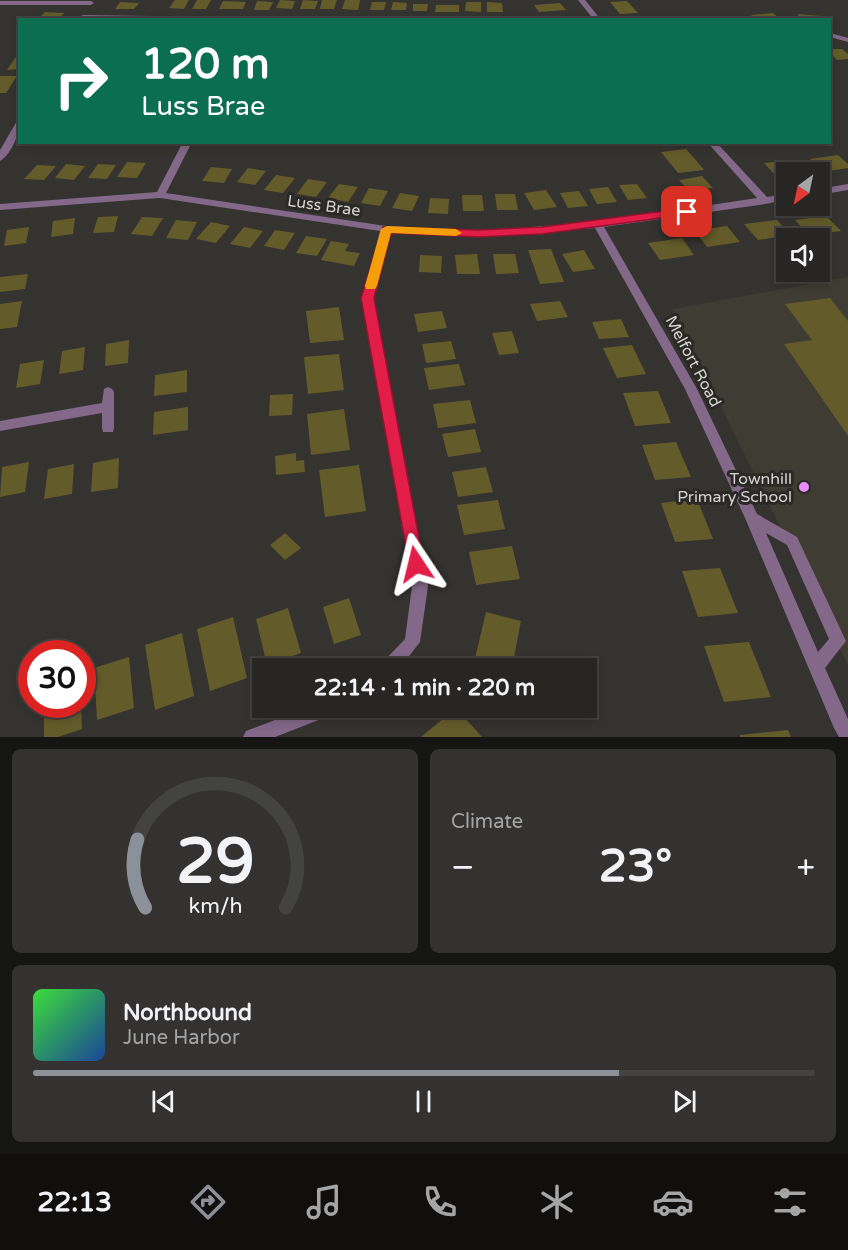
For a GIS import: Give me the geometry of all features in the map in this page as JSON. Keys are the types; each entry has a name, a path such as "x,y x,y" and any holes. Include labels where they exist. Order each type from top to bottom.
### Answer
{"street":[{"path":"581,0 597,18"},
{"path":"0,3 92,2 83,18"},
{"path":"831,35 848,40"},
{"path":"0,158 18,126"},
{"path":"160,195 187,144"},
{"path":"713,144 765,201"},
{"path":"830,190 848,187"},
{"name":"Luss Brae","path":"0,207 160,195 387,229 479,234 598,225 776,199"},
{"name":"Melfort Road","path":"598,225 690,389 752,518 848,736"},
{"path":"387,229 368,298 420,586 412,642 398,658"},
{"path":"108,392 108,428"},
{"path":"0,426 108,407"},
{"path":"752,518 792,541 838,641 816,666"},
{"path":"252,737 302,718"}],"shaded area":[{"name":"Townhill Primary School","path":"848,277 848,665 673,309"}],"building":[{"path":"175,0 189,0 184,9 169,8"},
{"path":"197,0 211,0 206,9 192,9"},
{"path":"280,0 295,1 292,9 276,8"},
{"path":"303,0 318,1 315,9 300,9"},
{"path":"322,0 337,0 334,9 320,9"},
{"path":"345,0 360,0 358,10 342,9"},
{"path":"223,1 246,2 243,9 219,9"},
{"path":"257,1 273,2 269,10 254,10"},
{"path":"627,1 638,13 620,14 610,2"},
{"path":"120,2 139,3 134,9 115,9"},
{"path":"372,2 386,2 384,10 370,10"},
{"path":"393,2 407,3 406,10 391,10"},
{"path":"466,2 481,2 481,12 465,11"},
{"path":"487,2 502,3 503,12 487,12"},
{"path":"560,3 566,10 539,12 534,5"},
{"path":"413,4 428,4 427,11 413,11"},
{"path":"436,5 459,5 459,12 435,12"},
{"path":"45,12 64,13 60,18 39,18"},
{"path":"773,13 779,18 754,18 751,15"},
{"path":"798,14 822,16 822,18 799,18"},
{"path":"831,49 842,49 848,54 848,59 837,60 831,54"},
{"path":"15,58 18,58 18,69 7,70"},
{"path":"0,76 17,76 6,93 0,93"},
{"path":"686,149 704,170 678,173 661,152"},
{"path":"838,155 848,164 848,168 830,171 830,162 813,162 810,159"},
{"path":"793,160 795,162 776,162 776,176 764,163"},
{"path":"127,162 146,163 137,178 117,177"},
{"path":"66,164 85,166 74,180 55,178"},
{"path":"98,164 116,165 107,179 88,178"},
{"path":"37,165 56,166 44,180 24,179"},
{"path":"211,167 232,169 224,183 202,181"},
{"path":"248,168 266,171 255,185 237,182"},
{"path":"276,175 295,178 283,193 264,190"},
{"path":"702,176 713,188 689,191 679,180"},
{"path":"308,179 327,182 316,197 297,194"},
{"path":"339,184 358,187 348,202 328,198"},
{"path":"637,184 647,198 628,200 619,185"},
{"path":"608,187 617,202 597,204 589,189"},
{"path":"369,188 388,191 380,206 361,203"},
{"path":"546,190 557,207 534,210 524,193"},
{"path":"579,191 588,206 568,208 560,193"},
{"path":"400,193 419,196 412,211 392,208"},
{"path":"495,194 515,194 518,210 497,210"},
{"path":"462,195 482,195 484,211 463,211"},
{"path":"430,198 449,199 448,214 428,213"},
{"path":"118,216 114,232 93,233 98,217"},
{"path":"826,216 841,231 830,232 830,228 802,228 795,220"},
{"path":"142,217 163,218 152,236 131,234"},
{"path":"75,218 73,234 51,237 53,221"},
{"path":"176,220 197,222 188,240 166,238"},
{"path":"777,220 784,228 776,228 776,237 758,240 744,224"},
{"path":"211,222 230,226 216,243 196,239"},
{"path":"727,226 740,242 707,247 695,231"},
{"path":"29,227 26,243 4,246 7,230"},
{"path":"244,227 263,231 250,248 230,244"},
{"path":"275,230 295,233 284,250 264,246"},
{"path":"306,236 327,239 317,256 296,253"},
{"path":"682,238 694,255 660,260 648,243"},
{"path":"331,241 349,244 345,251 360,253 354,266 321,260"},
{"path":"551,249 564,282 540,284 528,250"},
{"path":"584,250 595,269 573,272 562,254"},
{"path":"477,254 480,274 457,274 455,255"},
{"path":"493,254 515,254 519,273 496,274"},
{"path":"420,255 442,256 441,273 419,272"},
{"path":"28,274 25,289 0,292 0,277"},
{"path":"830,298 848,321 848,436 784,344 812,340 785,304"},
{"path":"22,301 17,327 0,329 0,304"},
{"path":"560,301 568,317 537,321 530,304"},
{"path":"339,307 344,340 310,343 306,311"},
{"path":"442,311 447,328 418,332 414,314"},
{"path":"621,319 629,337 599,339 592,322"},
{"path":"512,331 519,353 499,355 492,333"},
{"path":"129,340 128,363 105,366 106,344"},
{"path":"451,341 456,359 426,363 422,344"},
{"path":"632,345 646,374 617,378 603,348"},
{"path":"85,347 83,370 59,374 62,351"},
{"path":"339,354 344,390 308,394 304,357"},
{"path":"44,360 40,384 16,388 20,364"},
{"path":"459,364 465,385 429,390 424,368"},
{"path":"187,370 187,392 154,396 155,375"},
{"path":"658,391 671,423 635,426 623,393"},
{"path":"293,394 292,415 269,416 270,395"},
{"path":"470,400 476,423 438,428 433,404"},
{"path":"188,407 188,430 153,435 154,412"},
{"path":"344,409 350,450 311,455 307,414"},
{"path":"475,429 481,452 448,457 442,434"},
{"path":"676,442 691,477 655,480 642,445"},
{"path":"296,453 296,461 304,460 305,472 276,475 275,456"},
{"path":"119,458 118,488 91,492 93,463"},
{"path":"29,462 25,492 0,497 2,467"},
{"path":"74,464 72,494 44,499 48,469"},
{"path":"359,465 366,511 325,517 319,470"},
{"path":"486,467 493,492 458,497 452,472"},
{"path":"697,499 713,539 675,542 661,503"},
{"path":"498,500 505,529 464,535 457,505"},
{"path":"285,533 301,548 285,560 270,545"},
{"path":"512,546 520,579 476,585 469,552"},
{"path":"720,568 738,613 698,617 682,571"},
{"path":"349,598 361,635 334,644 323,607"},
{"path":"288,608 301,653 287,658 265,658 256,619"},
{"path":"486,612 521,621 514,658 475,658"},
{"path":"233,617 247,678 210,691 197,629"},
{"path":"182,633 194,696 155,710 145,645"},
{"path":"749,642 771,697 724,702 704,646"},
{"path":"129,657 134,708 97,720 96,667"},
{"path":"44,718 82,718 82,729 58,737 44,737"},
{"path":"444,718 465,718 482,737 421,737"},
{"path":"788,730 791,737 740,737 740,735"}],"slow traffic":[{"path":"371,286 387,229 456,233"}],"place":[{"name":"Townhill Primary School","path":"804,487"}],"route":[{"path":"416,564 368,298 387,229 479,234 542,231 687,212"}]}
